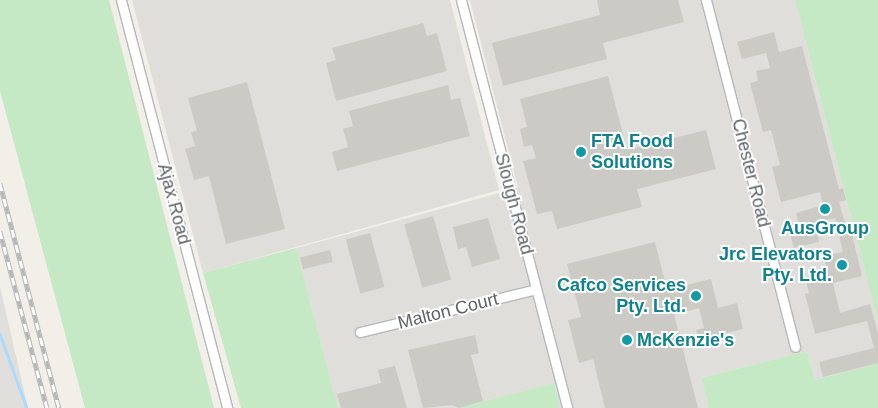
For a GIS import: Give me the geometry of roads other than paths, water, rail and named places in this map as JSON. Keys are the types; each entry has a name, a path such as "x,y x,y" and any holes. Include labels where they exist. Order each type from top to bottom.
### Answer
{"street":[{"name":"Ajax Road","path":"121,0 228,408"},
{"name":"Slough Road","path":"461,0 567,408"},
{"name":"Chester Road","path":"706,0 795,347"},
{"name":"Malton Court","path":"360,332 536,289"}],"waterway":[{"path":"0,334 27,408"}],"railway":[{"path":"0,183 59,408"},
{"path":"0,231 47,408"}],"place":[{"name":"FTA Food Solutions","path":"581,152"},
{"name":"AusGroup","path":"825,209"},
{"name":"Jrc Elevators Pty. Ltd.","path":"842,265"},
{"name":"Cafco Services Pty. Ltd.","path":"696,296"},
{"name":"McKenzie's","path":"627,340"}]}
